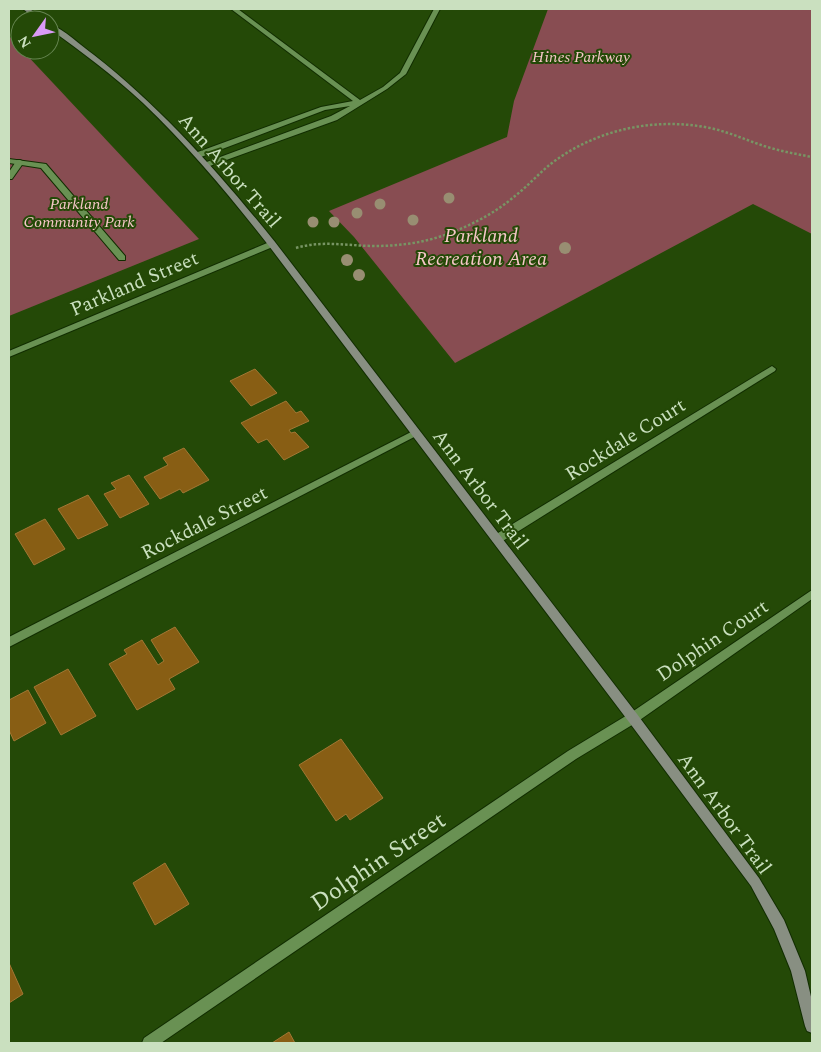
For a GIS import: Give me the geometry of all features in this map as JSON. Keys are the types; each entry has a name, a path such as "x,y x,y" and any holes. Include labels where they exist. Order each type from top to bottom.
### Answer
{"street":[{"path":"234,9 359,102"},
{"path":"207,165 334,118 385,88 403,74 437,9"},
{"name":"Ann Arbor Trail","path":"60,34 124,82 207,165 272,244 633,718 755,882 778,925 798,971 812,1026"},
{"path":"198,155 323,108 359,102"},
{"path":"9,161 43,166 122,258"},
{"path":"9,177 20,162"},
{"name":"Parkland Street","path":"9,354 272,244"},
{"name":"Rockdale Court","path":"497,539 772,369"},
{"name":"Rockdale Street","path":"9,642 416,433"},
{"name":"Dolphin Court","path":"633,718 812,594"},
{"name":"Dolphin Street","path":"149,1043 572,754 633,718"}],"path":[{"path":"294,249 316,242 396,246 421,242 447,234 511,200 553,162 582,142 620,129 650,124 691,126 732,134 767,147 812,158"}],"green space":[{"name":"Parkland Recreation Area","path":"548,9 812,9 812,234 753,204 455,363 354,237 329,211 507,137 514,101"},
{"name":"Parkland Community Park","path":"9,36 10,60 31,60 199,239 9,316"}],"building":[{"path":"255,369 277,393 251,406 230,381"},
{"path":"286,401 296,413 301,411 309,421 289,430 291,433 295,432 309,447 284,460 267,439 258,443 241,423"},
{"path":"184,448 209,480 183,493 180,489 160,499 144,477 168,465 163,458"},
{"path":"129,475 149,504 120,518 104,494 116,489 111,483"},
{"path":"88,495 108,525 78,539 58,509"},
{"path":"45,519 65,549 34,565 15,534"},
{"path":"175,627 199,662 169,679 175,689 137,710 109,664 127,654 124,650 142,640 158,665 164,661 151,640"},
{"path":"68,669 96,716 61,735 34,687"},
{"path":"28,690 46,723 14,741 9,730 9,700"},
{"path":"341,739 383,798 350,820 346,814 336,821 299,765"},
{"path":"165,863 189,904 155,925 133,883"},
{"path":"9,963 23,994 9,1003"},
{"path":"289,1032 295,1043 272,1043"}],"park label":[{"name":"Hines Parkway","path":"581,56"}]}
